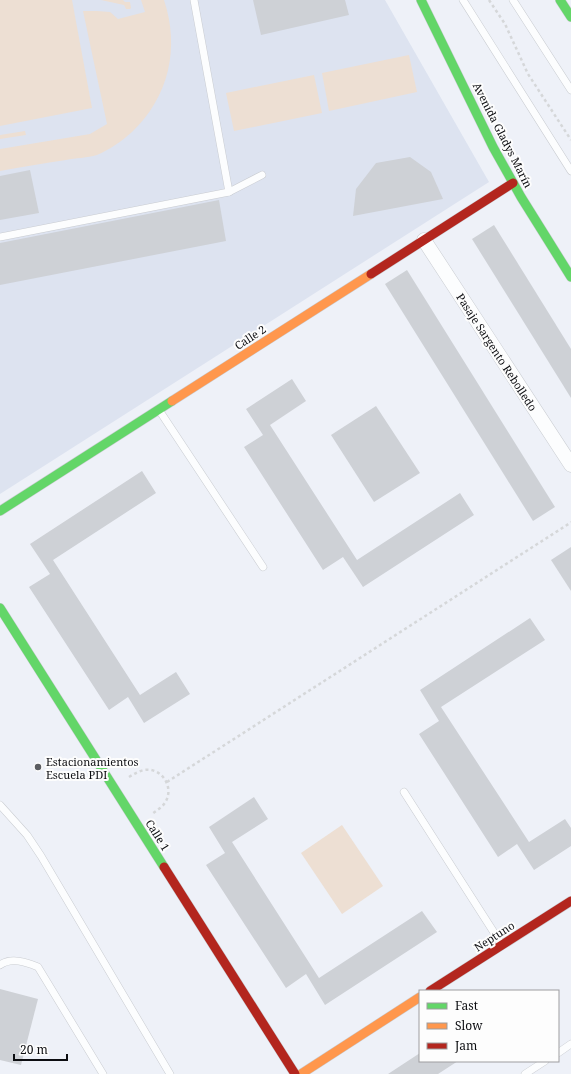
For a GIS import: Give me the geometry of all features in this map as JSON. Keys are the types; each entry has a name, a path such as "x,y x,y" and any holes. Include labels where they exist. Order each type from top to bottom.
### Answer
{"street":[{"name":"Avenida Gladys Marín","path":"421,0 442,40 492,146 571,277"},
{"path":"560,0 571,17"},
{"name":"Calle 2","path":"0,511 514,184"},
{"name":"Pasaje Sargento Rebolledo","path":"424,240 571,465"},
{"name":"Calle 1","path":"0,608 295,1074"},
{"name":"Neptuno","path":"432,990 571,901"},
{"path":"300,1074 419,998"}],"lane":[{"path":"194,0 229,192"},
{"path":"464,0 571,171"},
{"path":"513,0 571,90"},
{"path":"0,237 229,192 262,175"},
{"path":"159,410 263,567"},
{"path":"404,792 502,945"},
{"path":"0,805 28,835 170,1074"},
{"path":"0,965 5,961 13,960 29,963 38,967 103,1074"},
{"path":"559,1052 571,1044"},
{"path":"525,1074 543,1062"}],"path":[{"path":"489,0 505,24 528,74 571,140"},
{"path":"167,782 571,522"},
{"path":"113,787 143,770 157,772 163,776 167,782 169,789 166,803 136,824"}],"shaded area":[{"path":"0,0 385,0 489,182 0,494"},
{"path":"0,0 72,0 92,108 0,126"},
{"path":"101,0 123,0 125,2 130,2 131,8 126,9 124,5"},
{"path":"141,0 164,0 169,18 171,36 171,54 163,88 145,118 124,139 97,155 0,171 0,149 90,134 107,124 83,11 110,12 118,19 145,12"},
{"path":"409,55 417,92 329,111 322,73"},
{"path":"314,75 322,113 234,131 226,93"},
{"path":"25,131 26,135 0,139 0,135"},
{"path":"342,825 383,886 342,914 301,853"}],"building":[{"path":"253,0 345,0 349,15 261,35"},
{"path":"410,157 431,172 443,199 353,216 356,189 376,163"},
{"path":"30,170 39,213 0,220 0,176"},
{"path":"219,200 226,241 0,285 0,243"},
{"path":"494,225 571,349 571,398 472,239"},
{"path":"407,270 555,507 533,521 385,284"},
{"path":"292,379 306,401 270,425 357,560 460,493 474,515 363,587 343,557 323,570 244,447 263,435 246,409"},
{"path":"376,406 420,473 374,502 331,435"},
{"path":"142,471 156,493 53,560 140,695 176,672 190,694 144,723 128,697 109,710 29,587 50,574 30,544"},
{"path":"571,547 571,591 551,560"},
{"path":"530,618 545,640 441,707 529,842 565,819 571,828 571,846 534,870 517,844 498,857 419,734 439,721 420,690"},
{"path":"254,797 268,819 232,842 319,978 422,911 437,932 325,1005 306,974 286,988 206,865 225,853 209,827"},
{"path":"0,989 38,999 21,1065 0,1060"},
{"path":"419,1054 419,1062 456,1062 438,1074 388,1074"}],"traffic: fast":[{"path":"421,0 493,147 521,197 571,277"},
{"path":"560,0 571,17"},
{"path":"0,511 172,401"},
{"path":"0,608 164,867"}],"traffic: slow":[{"path":"172,401 371,274"},
{"path":"301,1074 419,998"}],"traffic: jam":[{"path":"371,274 513,183"},
{"path":"164,867 295,1074"},
{"path":"432,990 571,901"}],"place":[{"name":"Estacionamientos Escuela PDI","path":"38,767"}]}
